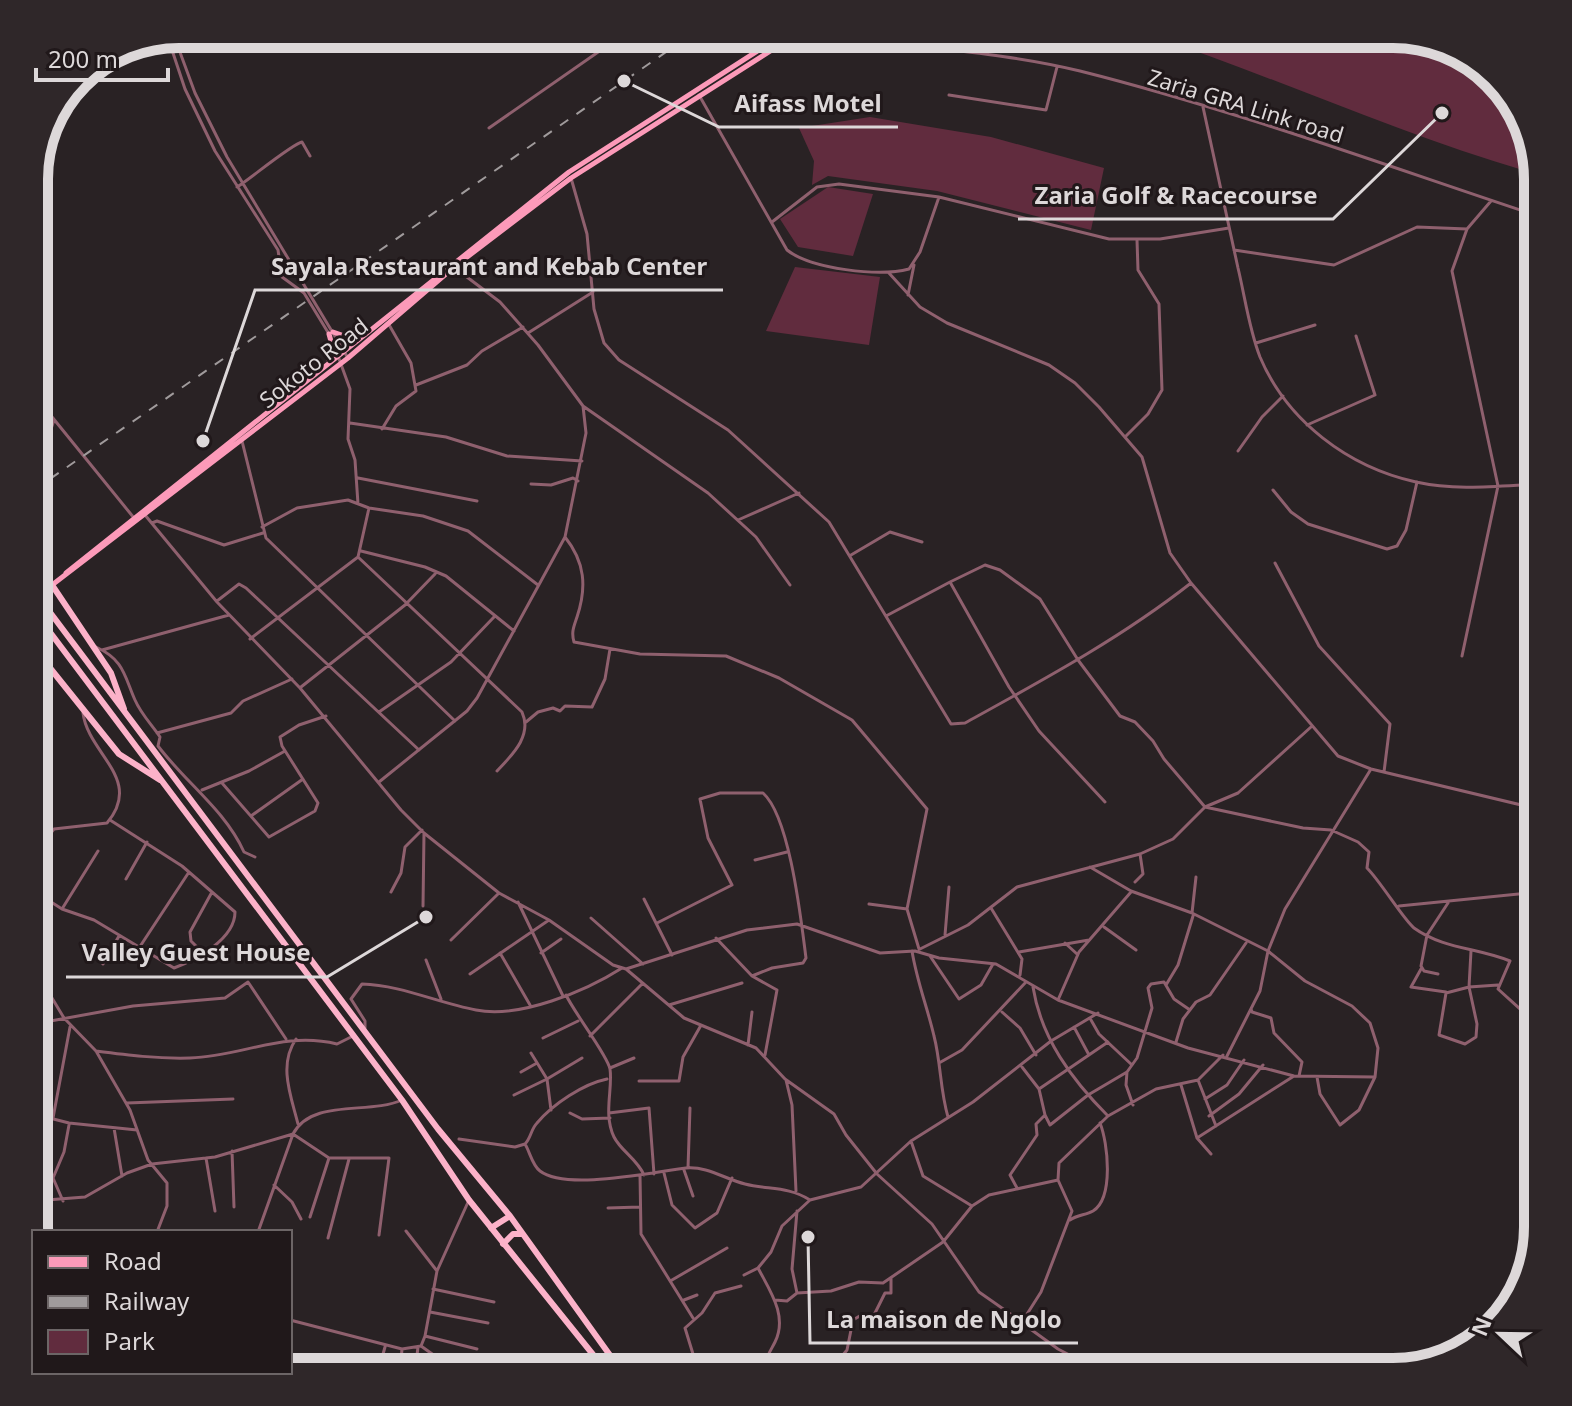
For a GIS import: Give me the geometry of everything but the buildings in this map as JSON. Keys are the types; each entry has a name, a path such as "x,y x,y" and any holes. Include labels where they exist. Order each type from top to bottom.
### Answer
{"highway":[{"path":"48,588 52,585 111,673 129,719"},
{"path":"48,610 365,1031 510,1216 612,1358"},
{"path":"48,629 402,1100 469,1200 596,1358"},
{"path":"48,665 124,759 166,785"},
{"path":"86,679 95,673"},
{"path":"491,1228 510,1216"},
{"path":"503,1244 513,1234 522,1234"}],"main road":[{"name":"Sokoto Road","path":"134,519 345,360 454,267 571,178 766,48"},
{"name":"Sokoto Road","path":"52,585 65,574 73,572 341,352 569,172 770,48"},
{"path":"328,363 331,333 357,340"}],"street":[{"path":"178,48 195,93 242,184 345,360 350,389 349,444 358,478 358,504"},
{"path":"489,128 604,48"},
{"name":"Zaria GRA Link road","path":"922,48 1057,67 1203,107 1524,212"},
{"path":"172,49 201,122 237,187 278,250 282,277 304,293 331,333"},
{"path":"949,95 1046,110 1057,67"},
{"path":"698,94 787,250 799,259 888,272 914,265"},
{"path":"1203,107 1256,343 1283,396 1307,425 1338,449 1372,467 1417,482 1524,485"},
{"path":"237,187 297,142 302,142 310,156"},
{"path":"571,178 587,234 598,331 611,353 728,430 829,522 951,724 959,726 1078,660 1144,620 1191,583"},
{"path":"772,222 827,184 939,197 1095,237 1137,240 1181,237 1229,228"},
{"path":"908,295 914,265 939,197"},
{"path":"1462,656 1498,486 1452,271 1467,229 1491,201"},
{"path":"1234,250 1328,266 1417,227 1467,229"},
{"path":"1126,436 1148,414 1162,390 1159,304 1138,270 1137,240"},
{"path":"454,267 500,302 528,333 583,406 676,469 738,520 756,537 790,585"},
{"path":"888,272 908,295 947,323 1026,355 1063,374 1126,436 1142,457 1170,553 1191,583 1338,756 1371,769 1524,806"},
{"path":"528,333 593,292"},
{"path":"382,429 396,406 415,395 416,385 411,363 388,323"},
{"path":"1256,343 1315,325"},
{"path":"416,385 467,365 482,351 523,327"},
{"path":"1307,425 1375,395 1356,336"},
{"path":"1238,451 1262,417 1283,396"},
{"path":"48,404 54,420 134,519"},
{"path":"379,782 455,721 477,698 565,537 586,433 583,406"},
{"path":"48,438 54,420"},
{"path":"350,423 446,437 507,456 582,462"},
{"path":"242,440 262,530 455,721"},
{"path":"358,478 477,501"},
{"path":"531,484 551,485 573,478 578,481"},
{"path":"1273,490 1291,512 1308,524 1387,549 1397,546 1403,536 1417,482"},
{"path":"738,520 799,493"},
{"path":"152,523 157,521 224,545 262,530 297,508 348,500 369,508 423,516 468,531 538,585"},
{"path":"250,639 317,585 358,557 369,508"},
{"path":"144,514 250,639 326,716 423,832 499,893 549,920 624,968 700,1027 748,1045 764,1057 785,1079 834,1114 877,1174 932,1224 985,1299 1075,1358"},
{"path":"851,555 890,532 922,542"},
{"path":"565,537 578,557 584,584 573,638 578,644 640,654 726,656 779,678 852,720 927,809 907,909 915,951 917,986 924,993 939,1063 940,1093 948,1117"},
{"path":"360,551 425,567 435,574 446,576 514,631"},
{"path":"358,557 405,605 522,712 524,725 519,747 497,771"},
{"path":"1275,563 1319,646 1390,724 1384,772"},
{"path":"886,616 985,565 1000,570 1040,599 1078,660 1120,716 1135,722 1153,741 1164,759 1205,807 1240,812 1303,828 1331,830 1358,842 1369,852 1367,868 1399,906 1411,926 1471,951 1510,961 1498,985"},
{"path":"300,688 405,605 435,574"},
{"path":"950,582 1014,696 1052,748 1105,802"},
{"path":"217,602 241,585 419,750"},
{"path":"102,650 229,615"},
{"path":"379,712 459,654 494,617"},
{"path":"93,646 112,654 124,668 137,704 157,733 158,746 179,774 200,791 244,852 255,857"},
{"path":"524,725 532,716 547,709 560,711 565,706 574,705 592,707 605,679 610,649"},
{"path":"157,733 231,713 243,701 292,679"},
{"path":"48,837 57,827 103,824 110,820 119,793 118,780 90,736 83,716 84,709"},
{"path":"222,783 266,836 272,837 315,811 318,803 280,740 282,733 326,716"},
{"path":"365,1031 365,1021 351,999 362,984 441,999 479,1011 508,1011 565,996 592,986 624,968 672,955 716,938 778,924 802,925 880,953 915,951 945,938 1017,887 1140,854 1179,836 1205,807 1238,793 1311,727"},
{"path":"200,791 285,751"},
{"path":"1022,1323 1036,1304 1070,1220 1072,1211 1058,1180 1059,1163 1108,1116 1133,1105 1156,1089 1198,1080 1225,1055 1263,986 1268,951 1285,909 1371,769"},
{"path":"251,816 303,779"},
{"path":"657,923 732,885 708,838 700,799 720,793 763,793 775,808 787,852 802,925 805,961 752,976"},
{"path":"48,900 62,909 94,920 174,968 217,944 236,916 189,872 110,820"},
{"path":"391,892 401,873 405,847 423,832"},
{"path":"423,832 423,906"},
{"path":"126,879 147,842"},
{"path":"62,909 98,851"},
{"path":"755,860 787,852"},
{"path":"1135,882 1143,874 1140,854"},
{"path":"1090,867 1131,891 1193,914 1268,951 1305,981 1352,1006 1370,1023 1378,1048 1375,1077 1359,1110 1342,1125 1320,1094 1317,1077"},
{"path":"139,948 189,872"},
{"path":"1166,985 1178,965 1193,914 1196,877"},
{"path":"945,938 949,887"},
{"path":"1058,1000 1078,954 1104,927 1131,891"},
{"path":"203,953 191,941 190,932 212,892"},
{"path":"451,940 499,893"},
{"path":"1399,906 1524,894"},
{"path":"644,899 672,955"},
{"path":"518,902 541,953 578,1021 610,1068 610,1115 615,1140 634,1157 642,1175 641,1234 693,1318"},
{"path":"1448,903 1427,935 1421,969 1411,987 1446,993 1469,987 1498,985 1524,1012"},
{"path":"869,904 907,909"},
{"path":"990,907 1019,952 1020,975"},
{"path":"591,918 643,964"},
{"path":"470,974 549,920"},
{"path":"1104,927 1136,950"},
{"path":"103,964 119,936"},
{"path":"716,938 752,976 777,990 771,1036 764,1057"},
{"path":"541,953 561,939"},
{"path":"1019,952 1089,940"},
{"path":"1065,943 1078,954"},
{"path":"1176,1042 1190,1010 1210,995 1247,943"},
{"path":"915,951 930,956 993,964 1020,975 1026,982 1058,1000 1176,1042 1296,1076 1375,1077"},
{"path":"1446,993 1439,1035 1465,1044 1476,1037 1478,1030 1469,987 1471,951"},
{"path":"500,953 530,1005"},
{"path":"930,956 959,999 981,985 993,964"},
{"path":"426,960 441,999"},
{"path":"1421,969 1438,974"},
{"path":"1022,1067 1039,1089 1050,1125 1088,1095 1127,1072 1146,1032 1152,1008 1149,987 1159,981 1166,985 1174,999 1190,1010"},
{"path":"48,1026 49,1023 64,1018 179,1000 225,998 248,982 286,1039"},
{"path":"939,1063 962,1050 1026,982"},
{"path":"590,1036 643,983"},
{"path":"669,1005 742,983"},
{"path":"1033,986 1040,1022 1069,1070 1108,1116"},
{"path":"48,991 64,1018 96,1051 127,1103 152,1164 163,1176 169,1194 158,1230"},
{"path":"1003,1008 1036,1055"},
{"path":"1197,1138 1296,1076 1302,1062 1274,1033 1271,1018 1252,1012 1251,1008"},
{"path":"748,1045 752,1012"},
{"path":"744,1275 758,1268 782,1226 810,1200 861,1187 911,1141 1022,1067 1051,1041 1091,1020 1098,1013"},
{"path":"1091,1020 1132,1065"},
{"path":"543,1038 578,1021"},
{"path":"53,1118 70,1025"},
{"path":"639,1081 679,1081 683,1057 700,1027"},
{"path":"1074,1027 1089,1055"},
{"path":"96,1051 166,1059 191,1058 258,1049 286,1039 323,1039 337,1044 353,1036"},
{"path":"296,1039 287,1056 288,1081 298,1124"},
{"path":"1039,1089 1108,1042"},
{"path":"531,1053 547,1079 551,1110"},
{"path":"514,1095 582,1058"},
{"path":"610,1068 634,1058"},
{"path":"1205,1099 1227,1085 1244,1060"},
{"path":"521,1072 537,1063"},
{"path":"1209,1116 1239,1094 1263,1065"},
{"path":"1127,1072 1126,1085 1133,1105"},
{"path":"459,1139 515,1147 525,1144 535,1125 551,1110 593,1083 609,1078"},
{"path":"785,1079 792,1096 796,1191"},
{"path":"1198,1080 1209,1116 1216,1126"},
{"path":"1181,1084 1197,1138 1211,1154"},
{"path":"127,1103 233,1099"},
{"path":"259,1230 298,1124 316,1113 381,1107 402,1100"},
{"path":"570,1113 586,1119 649,1108 654,1174"},
{"path":"690,1108 686,1168 693,1196"},
{"path":"1015,1189 1010,1175 1035,1140 1036,1124 1045,1115"},
{"path":"48,1117 69,1123 137,1130"},
{"path":"53,1178 64,1152 69,1123"},
{"path":"1070,1220 1094,1210 1107,1192 1106,1142 1100,1123"},
{"path":"114,1128 122,1176"},
{"path":"48,1201 63,1201 95,1193 122,1176 152,1164 206,1158 293,1134 329,1158 385,1157 390,1161 379,1235"},
{"path":"911,1141 923,1176 972,1206"},
{"path":"525,1144 536,1167 559,1180 654,1174 686,1168 746,1184 796,1191 810,1200"},
{"path":"232,1151 234,1207"},
{"path":"206,1158 215,1211"},
{"path":"310,1217 329,1158"},
{"path":"328,1238 349,1159"},
{"path":"48,1172 63,1201"},
{"path":"664,1173 672,1205 695,1228 717,1213 732,1178"},
{"path":"775,1300 787,1301 797,1293 831,1291 859,1282 883,1283 943,1242 972,1206 989,1195 1058,1180"},
{"path":"274,1185 292,1202 301,1219"},
{"path":"418,1358 437,1271 469,1200"},
{"path":"608,1208 640,1207"},
{"path":"797,1211 792,1269 797,1293"},
{"path":"406,1231 437,1271"},
{"path":"672,1280 727,1248"},
{"path":"758,1268 775,1300 780,1328 766,1358"},
{"path":"840,1358 847,1350 853,1320 863,1314 872,1319 885,1293 891,1293 891,1278"},
{"path":"694,1358 684,1329 702,1313 715,1293 741,1286"},
{"path":"433,1289 494,1302"},
{"path":"684,1300 697,1295"},
{"path":"430,1312 488,1323"},
{"path":"292,1321 385,1347 420,1347 437,1358"},
{"path":"425,1336 477,1349"},
{"path":"382,1358 385,1347"},
{"path":"401,1358 402,1349"}],"green space":[{"path":"1185,48 1393,48 1443,58 1466,70 1497,99 1520,145 1524,170 1438,143"},
{"path":"870,117 991,137 1104,168 1091,230 937,191 828,176 812,185 814,161 799,128"},
{"path":"828,187 873,194 853,256 798,247 780,219"},
{"path":"795,267 880,277 869,345 766,331"}],"waterway":[{"path":"1427,1353 1452,1343"}],"railway":[{"path":"48,480 672,48"}],"place":[{"name":"Aifass Motel","path":"624,81"},
{"name":"Zaria Golf & Racecourse","path":"1442,113"},
{"name":"Sayala Restaurant and Kebab Center","path":"203,441"},
{"name":"Valley Guest House","path":"426,917"},
{"name":"La maison de Ngolo","path":"808,1237"}]}
